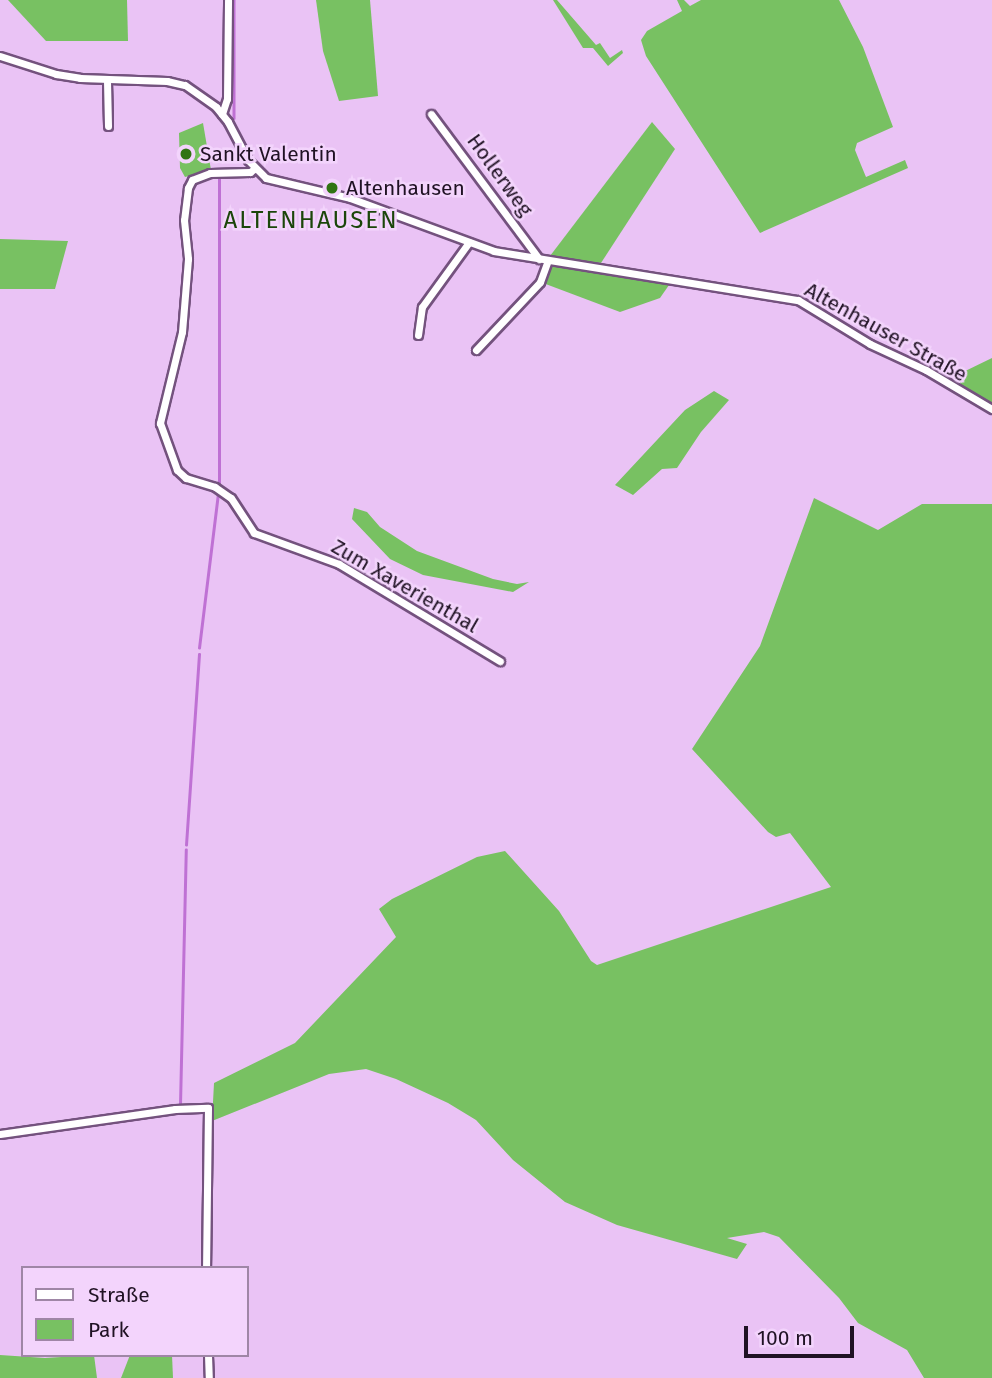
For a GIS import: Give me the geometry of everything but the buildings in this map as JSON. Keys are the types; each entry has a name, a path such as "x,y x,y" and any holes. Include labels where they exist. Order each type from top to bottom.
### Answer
{"street":[{"path":"222,114 227,99 228,0"},
{"path":"0,56 56,74 107,81 177,82 204,96 222,114 254,169"},
{"path":"107,81 108,126"},
{"name":"Hollerweg","path":"431,114 544,259"},
{"name":"Altenhauser Straße","path":"254,169 272,181 350,198 503,253 798,300 870,344 926,370 992,409"},
{"name":"Zum Xaverienthal","path":"254,169 250,172 209,173 191,180 188,188 184,220 188,259 183,332 160,423 177,470 186,478 215,487 231,498 254,533 339,564 500,662"},
{"path":"418,335 422,307 469,242"},
{"path":"476,350 540,282 544,259"},
{"path":"0,1134 175,1109 208,1108 206,1266"},
{"path":"208,1357 209,1378"}],"green space":[{"path":"8,0 127,0 128,41 46,41"},
{"path":"316,0 370,0 378,96 339,101 323,51"},
{"path":"553,0 557,0 596,45 600,43 610,58 622,50 623,53 608,66 593,48 583,48"},
{"path":"677,0 684,0 690,6 701,0 839,0 863,47 893,127 857,143 855,150 861,165 866,177 905,160 908,168 760,233 646,56 641,40 647,31 682,11"},
{"path":"652,122 675,149 601,263 550,256"},
{"path":"203,123 211,170 185,177 180,168 179,133"},
{"path":"0,239 68,241 55,289 0,289"},
{"path":"552,264 669,285 660,298 620,312 543,283"},
{"path":"992,358 992,405 962,388 957,375"},
{"path":"714,391 729,400 701,432 677,468 662,469 633,495 615,485 685,410"},
{"path":"814,498 878,530 922,504 992,504 992,1378 924,1378 907,1350 858,1323 839,1298 779,1237 764,1232 727,1238 747,1244 737,1259 617,1225 565,1202 513,1160 476,1120 448,1103 396,1079 366,1069 329,1074 212,1121 214,1083 295,1043 396,937 379,909 392,899 477,857 505,851 559,911 591,961 597,965 831,887 790,833 776,837 768,832 692,749 760,646"},
{"path":"354,508 367,512 380,527 417,551 493,579 517,584 529,582 513,592 423,575 390,559 352,519"},
{"path":"0,1355 94,1357 97,1378 0,1378"},
{"path":"129,1357 172,1357 173,1378 121,1378"}],"waterway":[{"path":"234,0 234,118"},
{"path":"219,175 219,483"},
{"path":"199,648 218,494"},
{"path":"186,845 199,654"},
{"path":"180,1105 186,850"}],"place":[{"name":"Sankt Valentin","path":"186,154"},
{"name":"Altenhausen","path":"332,188"}],"district":[{"name":"ALTENHAUSEN","path":"311,221"}]}
